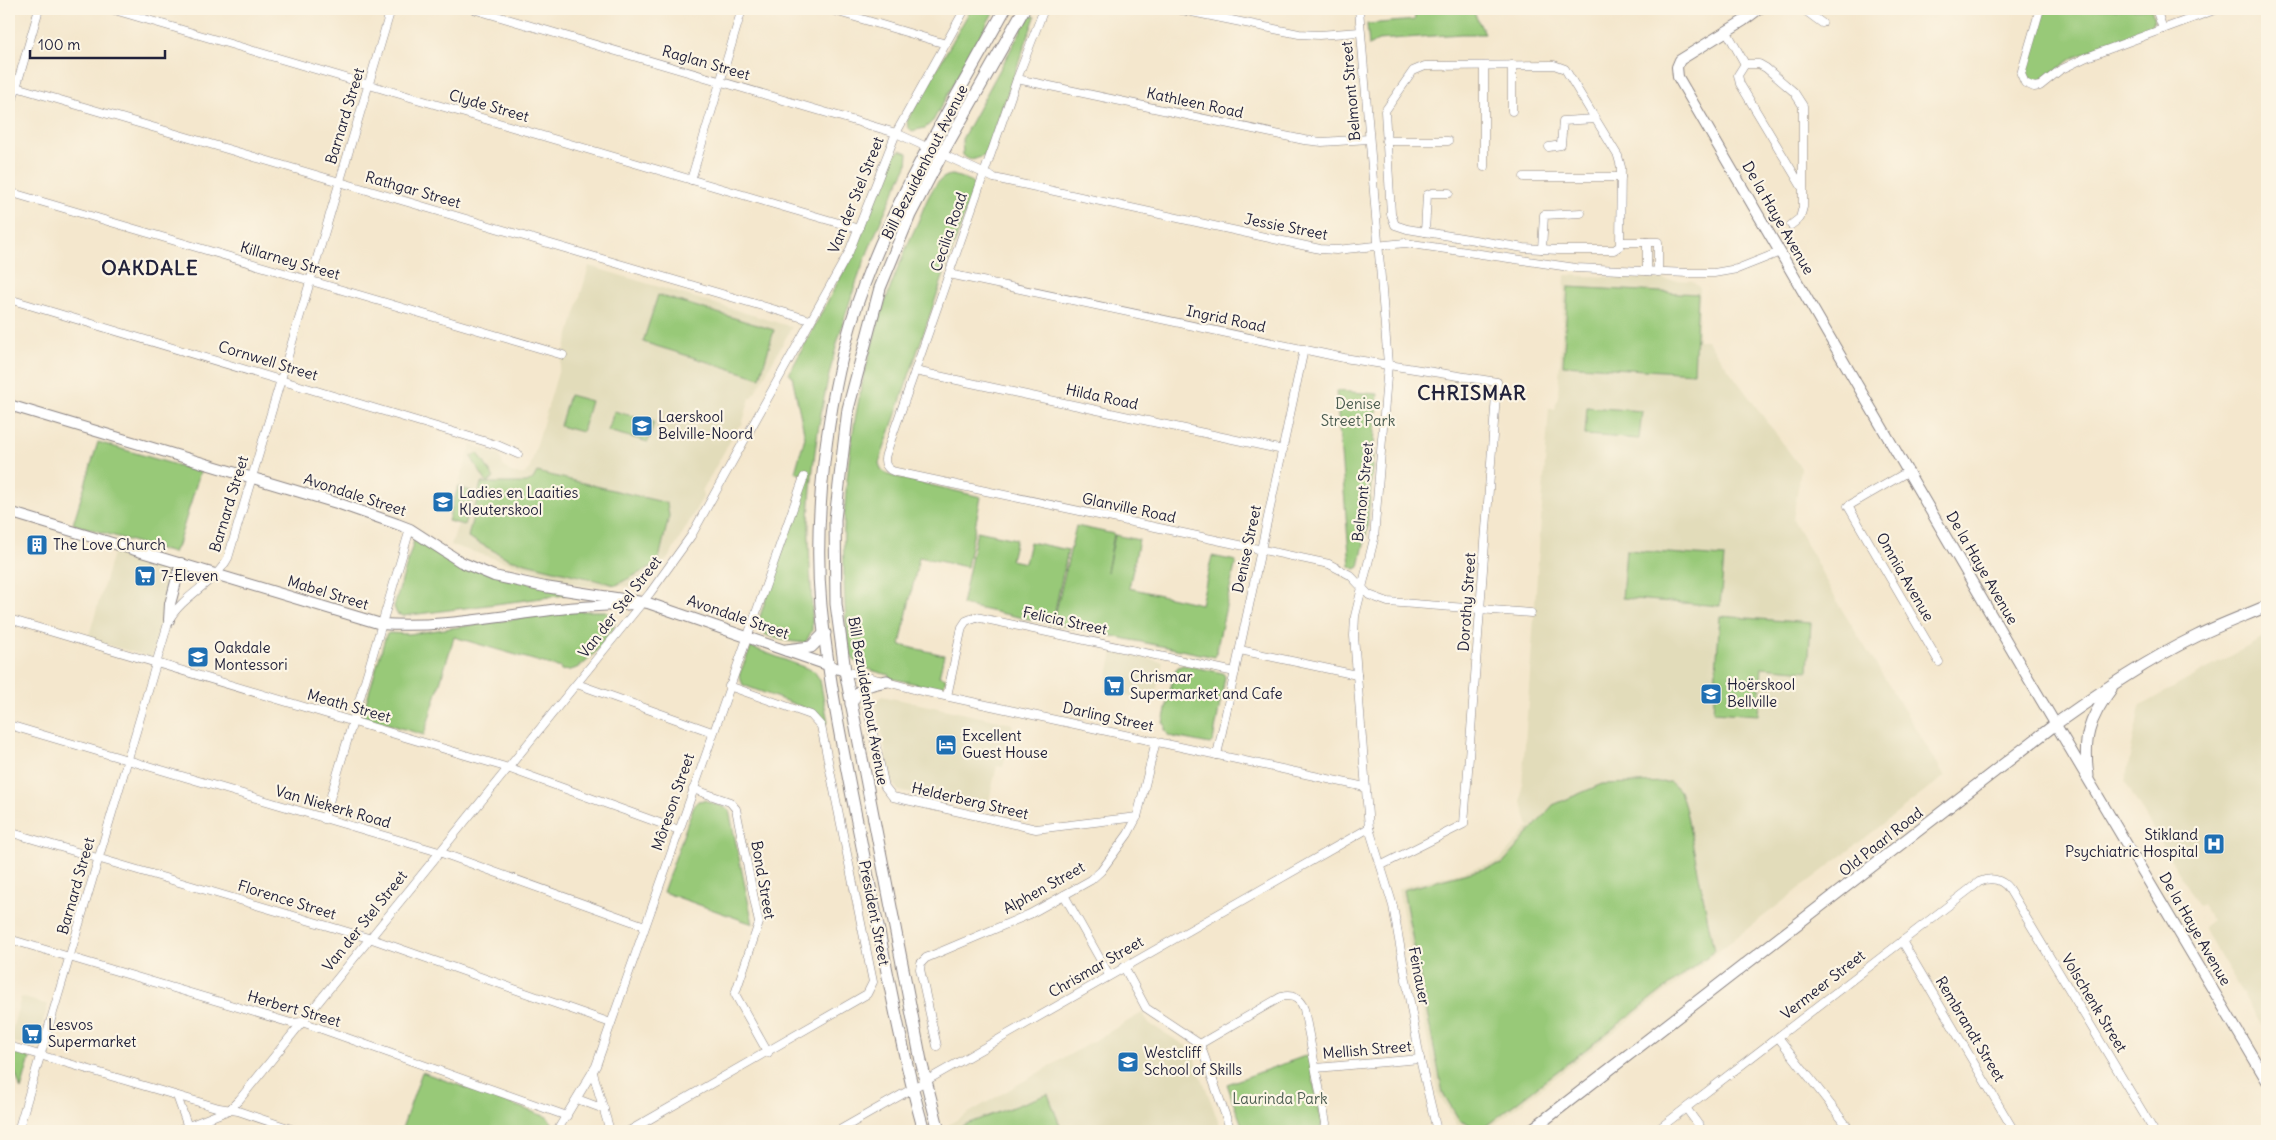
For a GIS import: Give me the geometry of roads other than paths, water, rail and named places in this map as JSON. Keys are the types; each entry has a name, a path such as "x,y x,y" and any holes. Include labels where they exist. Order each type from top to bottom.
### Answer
{"main road":[{"name":"Bill Bezuidenhout Avenue","path":"924,1131 912,1088 858,824 829,665 821,603 820,536 824,466 832,406 852,320 877,253 929,148 1005,9"},
{"name":"Bill Bezuidenhout Avenue","path":"939,1131 925,1081 845,671 836,604 834,540 848,409 880,288 910,215 942,154 1024,9"},
{"name":"Old Paarl Road","path":"1530,1131 2057,723 2118,680 2197,635 2267,606"},
{"path":"786,650 811,647 825,633"},
{"path":"2088,776 2086,752 2088,730 2096,709 2118,680"},
{"path":"851,704 860,689 871,684 887,681"}],"street":[{"path":"9,112 12,86 39,9"},
{"name":"Clyde Street","path":"111,9 859,229"},
{"name":"Barnard Street","path":"18,1131 169,620 183,602 215,574 228,558 391,9"},
{"name":"Raglan Street","path":"473,9 896,133 942,154"},
{"path":"691,180 742,9"},
{"path":"828,9 946,44"},
{"name":"Van der Stel Street","path":"176,1131 189,1129 229,1110 644,602 692,536 849,252 896,133 965,9"},
{"name":"Cecilia Road","path":"886,466 886,454 1017,80 1044,9"},
{"path":"1176,9 1299,34 1318,36 1360,32"},
{"name":"Belmont Street","path":"1359,9 1388,364 1374,539 1354,624 1369,828"},
{"path":"1746,64 1727,32 1759,9"},
{"path":"1803,9 1822,23"},
{"path":"2040,9 2021,74 2025,83 2034,87 2040,86 2060,70 2087,57 2217,9"},
{"path":"2156,9 2163,29"},
{"name":"De la Haye Avenue","path":"1727,32 1684,57 1677,68 1678,77 2021,666 2057,723 2267,1081"},
{"path":"1746,64 1759,64 1766,68 1800,99 1805,118 1802,214 1790,224"},
{"path":"1746,64 1738,75 1740,84 1803,189"},
{"path":"1425,66 1484,66 1563,67 1618,156 1621,167 1620,246 1614,250 1542,249 1425,232 1399,227 1392,221 1385,112 1416,69 1425,66"},
{"path":"1484,66 1484,167"},
{"path":"1512,66 1512,110"},
{"name":"Kathleen Road","path":"1017,80 1304,140 1322,142 1369,139"},
{"name":"Rathgar Street","path":"12,86 810,320"},
{"path":"1549,147 1560,146 1563,121 1595,119"},
{"path":"1386,141 1448,141"},
{"name":"Jessie Street","path":"942,154 984,175 1320,249 1336,250 1405,243 1576,268 1714,273 1751,265 1780,252"},
{"path":"1524,177 1621,177"},
{"name":"Killarney Street","path":"9,192 310,282 564,355"},
{"path":"1425,232 1427,195 1432,193 1449,193"},
{"path":"1542,249 1544,215 1581,213"},
{"path":"1621,242 1658,242 1658,272"},
{"path":"1646,271 1647,242"},
{"path":"1647,259 1658,259"},
{"name":"Ingrid Road","path":"949,274 1304,349 1498,382"},
{"name":"Cornwell Street","path":"9,299 281,379 497,445 518,454"},
{"name":"Denise Street","path":"1217,755 1304,349"},
{"name":"Hilda Road","path":"915,371 1283,450"},
{"name":"Dorothy Street","path":"1382,865 1464,824 1498,382"},
{"name":"Avondale Street","path":"9,405 340,504 410,529 461,562 494,576 545,587 644,602 845,671"},
{"name":"Glanville Road","path":"886,466 896,472 1329,564 1350,575 1369,596 1388,602 1531,613"},
{"name":"Omnia Avenue","path":"1909,471 1848,506 1939,662"},
{"name":"Môreson Street","path":"557,1131 593,1073 712,732 804,477"},
{"name":"Mabel Street","path":"9,512 381,624 406,626 455,624 572,607 644,602"},
{"path":"324,819 410,529"},
{"path":"169,620 170,604 181,564"},
{"name":"Felicia Street","path":"947,696 962,627 966,621 976,617 1235,672"},
{"name":"Meath Street","path":"9,619 508,769 678,830"},
{"path":"1240,650 1357,675"},
{"name":"Darling Street","path":"845,671 947,696 1365,787"},
{"path":"577,684 712,732"},
{"name":"President Street","path":"630,1131 768,1053 867,994 871,988 872,976 822,726 810,715 729,686"},
{"name":"Helderberg Street","path":"867,706 885,787 893,797 1036,829 1137,817"},
{"name":"Van Niekerk Road","path":"9,726 439,852 645,926"},
{"name":"Alphen Street","path":"937,1046 920,969 923,960 1030,914 1091,880 1101,871 1128,834 1137,817 1156,742"},
{"name":"Bond Street","path":"693,789 730,802 736,809 759,923 735,994 768,1053"},
{"name":"Chrismar Street","path":"838,1131 1369,828"},
{"name":"Feinauer","path":"1369,828 1382,865 1393,906 1420,1059 1437,1131"},
{"name":"Florence Street","path":"9,832 369,938 611,1023"},
{"name":"Vermeer Street","path":"1656,1131 1979,882 1986,879 1998,880 2010,889"},
{"name":"Volschenk Street","path":"2010,889 2154,1131"},
{"path":"1064,895 1109,975"},
{"name":"Herbert Street","path":"9,939 291,1023 302,1022 567,1116"},
{"name":"Rembrandt Street","path":"1902,942 2014,1131"},
{"path":"1124,967 1146,1008 1200,1044 1231,1131"},
{"path":"1200,1044 1281,997 1290,996 1298,999 1304,1009 1326,1123 1325,1131"},
{"path":"1778,1036 1851,1131"},
{"path":"9,1046 297,1131"},
{"name":"Mellish Street","path":"1316,1068 1420,1059"},
{"path":"593,1073 610,1131"},
{"path":"178,1096 189,1129"},
{"path":"578,1099 604,1109"},
{"path":"1686,1108 1703,1131"},
{"path":"20,1122 24,1131"}],"place":[{"name":"Laerskool Belville-Noord","path":"642,426"},
{"name":"Ladies en Laaities Kleuterskool","path":"443,502"},
{"name":"The Love Church","path":"37,545"},
{"name":"7-Eleven","path":"145,576"},
{"name":"Oakdale Montessori","path":"198,657"},
{"name":"Chrismar Supermarket and Cafe","path":"1114,686"},
{"name":"Hoërskool Bellville","path":"1711,694"},
{"name":"Excellent Guest House","path":"946,745"},
{"name":"Stikland Psychiatric Hospital","path":"2214,844"},
{"name":"Lesvos Supermarket","path":"32,1034"},
{"name":"Westcliff School of Skills","path":"1128,1062"}],"district":[{"name":"OAKDALE","path":"150,268"},
{"name":"CHRISMAR","path":"1472,393"}],"park label":[{"name":"Denise Street Park","path":"1358,412"},
{"name":"Laurinda Park","path":"1280,1099"}]}
